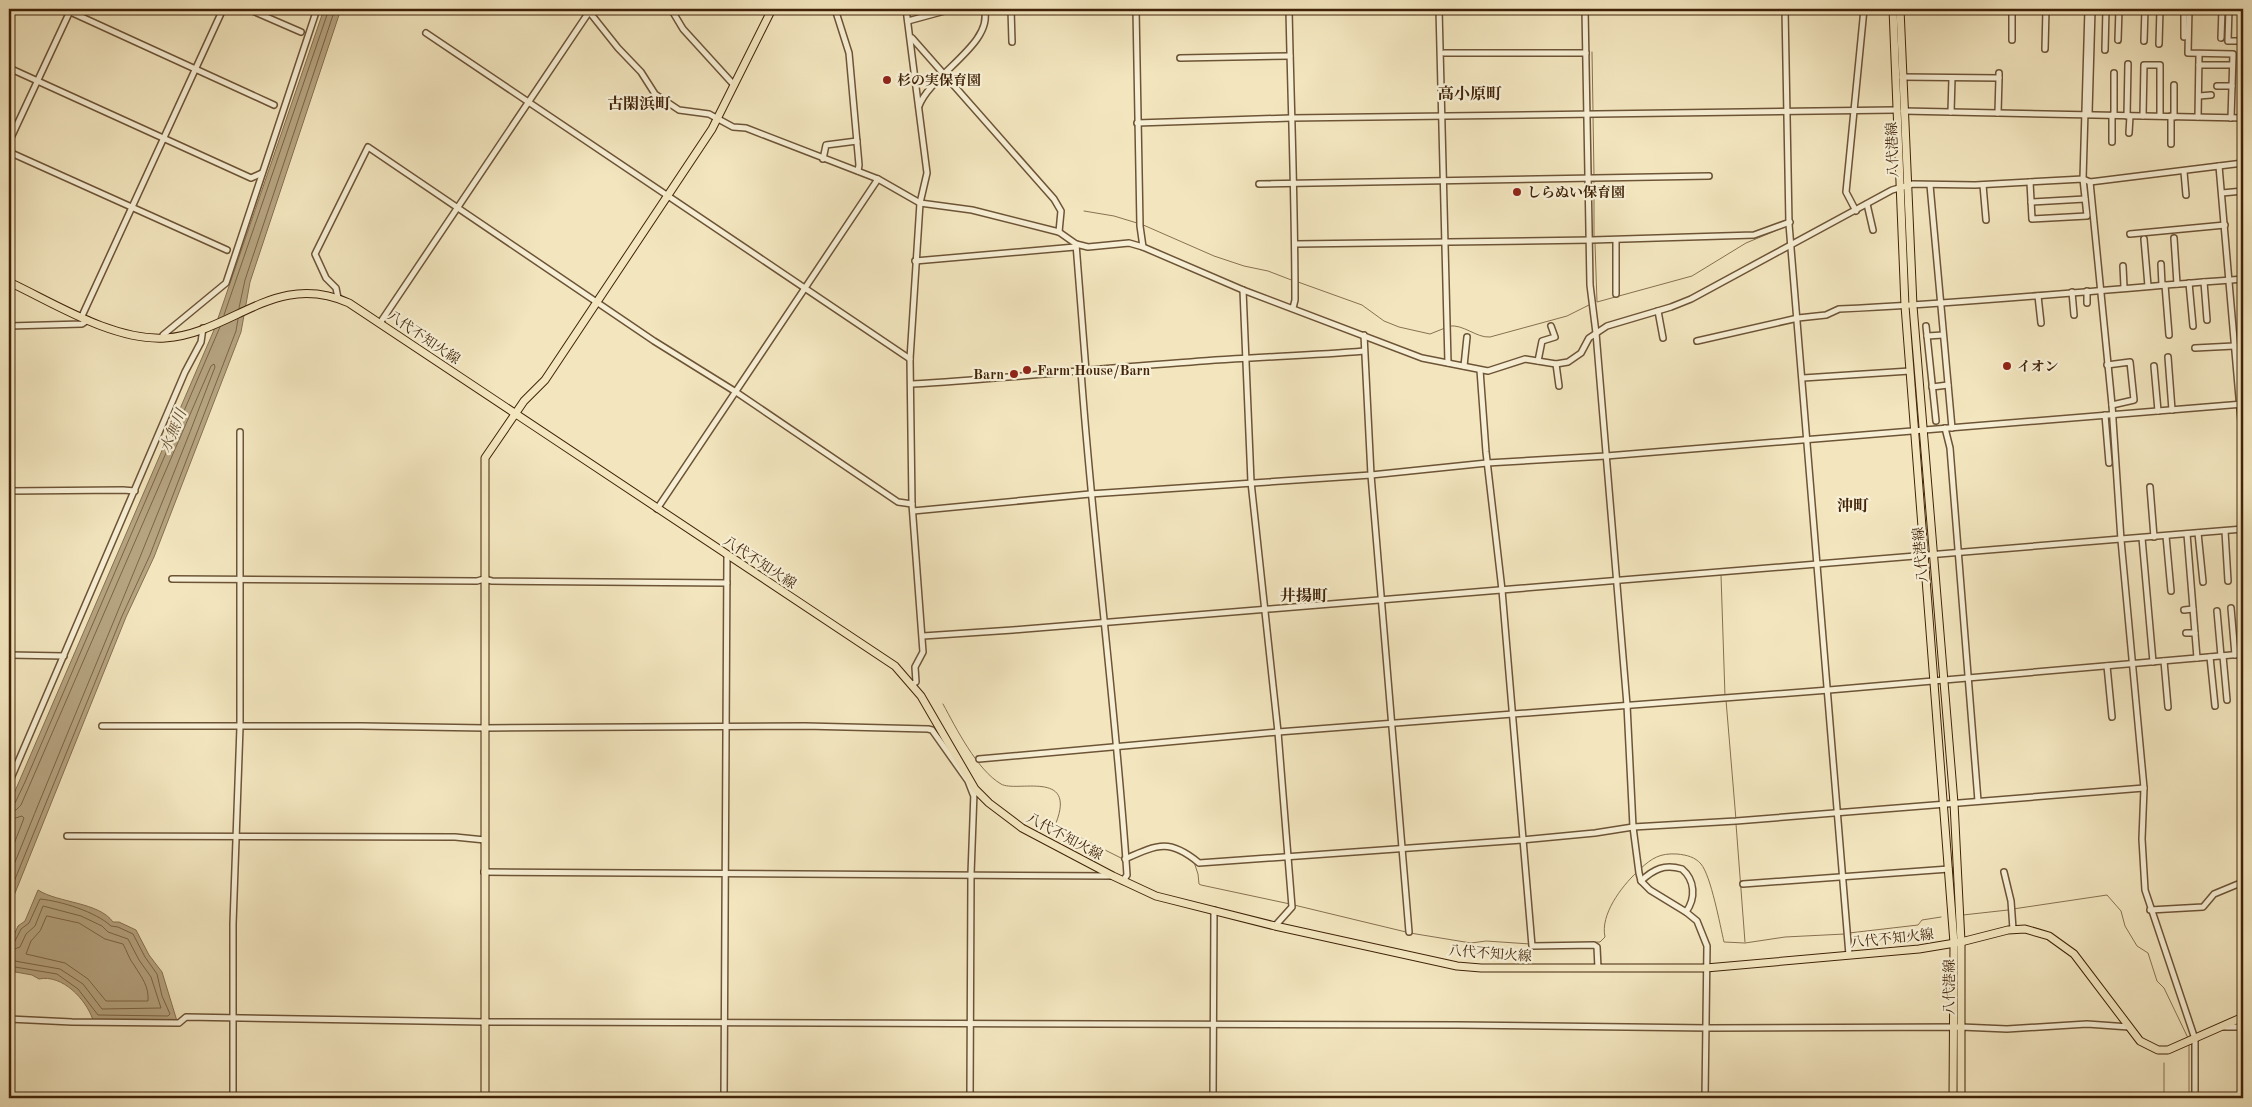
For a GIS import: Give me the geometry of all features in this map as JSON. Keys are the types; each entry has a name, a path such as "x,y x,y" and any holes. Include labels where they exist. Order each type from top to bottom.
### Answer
{"main road":[{"path":"485,1098 485,458 524,400 545,380 717,119 772,9"},
{"name":"八代港線","path":"1893,9 1895,110 1913,306 1942,804 1957,943 1953,1027 1953,1098"},
{"name":"八代港線","path":"1900,9 1905,306 1910,371 1919,431"},
{"name":"八代不知火線","path":"9,282 85,318 123,332 163,338 205,328 283,295 311,292 338,298 380,323 656,509 884,658 913,684 974,792 1022,828 1113,876 1156,896 1275,926 1457,966 1706,968 1957,943 2013,929 2025,929 2049,936 2069,949 2086,968 2140,1041 2148,1047 2168,1050 2224,1027 2243,1017"},
{"name":"八代港線","path":"1929,556 1954,803 1961,1027 1961,1098"}],"street":[{"path":"64,9 71,10 274,105"},
{"path":"9,326 82,324 132,208 224,9"},
{"path":"248,9 301,32"},
{"path":"163,338 163,335 226,283 318,9"},
{"path":"671,9 684,29 734,85"},
{"path":"835,9 850,53 858,171"},
{"path":"906,9 912,38 918,108 928,173 920,203 910,359 912,384 912,504 923,636 923,652 916,667 916,682 913,684"},
{"path":"908,22 951,9"},
{"path":"918,108 921,99 979,37 985,25 984,9"},
{"path":"1011,9 1012,42"},
{"path":"1136,9 1137,123 1140,224 1143,247"},
{"path":"1289,9 1292,182 1296,244 1295,300 1293,308"},
{"path":"1439,9 1445,180 1448,363"},
{"path":"1585,9 1591,115 1593,240 1590,285 1627,705 1633,827 1640,877 1650,890 1686,912 1697,922 1707,946 1705,1098"},
{"path":"1784,9 1790,222 1849,955"},
{"path":"1856,211 1846,192 1864,9"},
{"path":"2012,9 2012,40"},
{"path":"2045,49 2046,9"},
{"path":"2087,114 2088,9"},
{"path":"2030,182 2032,219 2086,216 2083,179 2092,9"},
{"path":"2105,50 2106,9"},
{"path":"2118,40 2119,9"},
{"path":"2144,41 2145,9"},
{"path":"2159,44 2160,9"},
{"path":"2184,9 2184,37"},
{"path":"2189,9 2188,53 2233,54 2232,118"},
{"path":"2220,38 2222,9"},
{"path":"2229,9 2228,41 2243,41"},
{"path":"9,142 71,10"},
{"path":"380,323 588,10 618,48 641,72 655,94 679,110 709,114 732,127 746,128 858,171 878,179 920,203 964,209 1059,232 1076,245 1090,494 1106,622 1126,859 1126,876 1124,880"},
{"path":"426,33 804,290 910,359"},
{"path":"912,38 1054,199 1061,211 1059,232"},
{"path":"1444,54 1586,53"},
{"path":"1180,58 1290,56"},
{"path":"2198,117 2199,56"},
{"path":"2128,64 2129,133"},
{"path":"2143,116 2144,65 2160,65 2160,116"},
{"path":"2199,65 2232,65"},
{"path":"9,68 252,178 262,174"},
{"path":"2112,142 2114,73"},
{"path":"1902,77 1952,78 1999,76 1998,113"},
{"path":"1950,112 1952,78"},
{"path":"2171,144 2174,85"},
{"path":"2217,86 2232,86"},
{"path":"2199,96 2211,96"},
{"path":"1137,123 1291,118 1895,110"},
{"path":"1903,110 2243,118"},
{"path":"823,159 826,145 857,141"},
{"path":"338,298 336,288 326,278 315,254 368,147 596,302 736,392 898,502 912,504"},
{"path":"9,152 227,250"},
{"path":"915,261 1076,245 1088,247 1129,243 1143,247 1243,290 1422,358 1480,370 1495,369 1517,360 1556,364 1568,362 1581,354 1594,334 1607,326 1691,299 1902,187 1983,185 2083,179 2090,182 2117,177 2184,172 2243,163"},
{"path":"2219,166 2243,444"},
{"path":"2184,172 2186,196"},
{"path":"1258,184 1709,176"},
{"path":"656,509 878,179"},
{"path":"2090,182 2113,415 2121,540 2144,788 2142,839 2145,890 2192,1040 2195,1098"},
{"path":"1930,185 1948,385 1948,428 1957,554 1978,801"},
{"path":"1983,185 1986,220"},
{"path":"2222,193 2243,191"},
{"path":"2031,202 2085,199"},
{"path":"1867,204 1873,230"},
{"path":"1296,244 1616,240 1754,235 1790,222"},
{"path":"2130,234 2225,225"},
{"path":"2174,238 2177,284"},
{"path":"2144,239 2148,286"},
{"path":"1616,240 1616,294"},
{"path":"2160,264 2169,335"},
{"path":"2123,266 2124,287"},
{"path":"1697,341 1798,318 1826,315 1838,309 1941,305 2124,287 2243,279"},
{"path":"2204,282 2207,320"},
{"path":"2189,283 2193,326"},
{"path":"1243,290 1251,482 1266,609 1288,857 1290,908 1275,926"},
{"path":"2087,291 2087,303"},
{"path":"2072,292 2074,315"},
{"path":"2038,296 2041,323"},
{"path":"1658,311 1664,331 1663,338"},
{"path":"1538,361 1540,340 1555,337 1551,326"},
{"path":"1926,326 1936,422"},
{"path":"9,782 185,372 201,342 205,328"},
{"path":"1364,335 1371,475 1409,932"},
{"path":"1927,336 1943,335"},
{"path":"1464,366 1467,337"},
{"path":"2195,348 2234,346"},
{"path":"912,384 1193,361 1246,360 1364,351"},
{"path":"2168,358 2172,410"},
{"path":"2108,365 2130,362 2134,400 2112,405"},
{"path":"1556,364 1559,386"},
{"path":"2154,366 2158,411"},
{"path":"1480,370 1487,463 1502,590 1532,946 1594,945 1597,947 1598,968"},
{"path":"1803,378 1910,371"},
{"path":"1932,387 1948,385"},
{"path":"913,511 1090,494 1371,475 1487,463 1606,456 2241,404"},
{"path":"2105,415 2109,463"},
{"path":"233,1098 233,924 238,838 240,727 240,432"},
{"path":"2150,487 2154,537"},
{"path":"9,491 135,491"},
{"path":"923,636 1957,554 2243,529"},
{"path":"2224,531 2228,581"},
{"path":"2198,533 2203,582"},
{"path":"2187,534 2197,658"},
{"path":"2166,536 2171,590"},
{"path":"2142,538 2153,662"},
{"path":"724,1098 727,873 727,556"},
{"path":"172,579 477,581 484,579 727,583"},
{"path":"2231,608 2234,655"},
{"path":"2184,610 2193,609"},
{"path":"2217,611 2227,700"},
{"path":"2186,633 2195,633"},
{"path":"979,759 1278,732 1829,690 2243,654"},
{"path":"9,655 64,656"},
{"path":"2210,657 2215,706"},
{"path":"2164,661 2168,707"},
{"path":"2107,666 2112,717"},
{"path":"102,726 727,727 932,730 974,792 971,874 970,1098"},
{"path":"1126,859 1161,847 1180,848 1200,863 1522,840 1595,833 1633,827 1838,813 2144,788"},
{"path":"67,836 238,838 455,837 485,840"},
{"path":"1640,877 1662,867 1682,869 1692,883 1692,896 1686,912"},
{"path":"1743,884 1948,869"},
{"path":"484,872 1113,876"},
{"path":"2004,872 2011,901 2013,929"},
{"path":"2150,910 2203,908 2214,894 2243,882"},
{"path":"1213,1098 1214,910"},
{"path":"9,1019 72,1022 179,1023 186,1017 484,1022 1214,1025 1458,1024 1705,1028 1961,1027 2007,1029 2087,1024 2129,1027"},
{"path":"2224,1027 2243,1027"}],"water":[{"name":"水無川","path":"324,9 341,9 250,282 241,332 154,557 126,617 9,908 9,805 214,330"},
{"path":"38,890 56,898 98,910 107,915 113,922 119,922 136,930 149,955 162,972 177,1021 93,1020 79,996 64,984 48,978 39,979 32,975 10,971 9,946 18,926 25,921"}],"waterway":[{"path":"1592,52 1593,111"},
{"path":"1593,115 1594,176"},
{"path":"1594,180 1594,239"},
{"path":"1084,211 1114,216 1137,223"},
{"path":"1141,224 1214,256 1244,266 1268,271 1294,281"},
{"path":"1595,243 1597,302 1692,276 1746,243 1787,226"},
{"path":"1298,282 1362,305 1384,321 1399,327 1430,334 1445,328"},
{"path":"1449,326 1460,327 1485,337 1490,337 1567,316 1591,304"},
{"path":"1449,316 1450,324"},
{"path":"1594,338 1595,346"},
{"path":"1721,575 1725,696"},
{"path":"1726,700 1736,820"},
{"path":"943,704 968,748 992,778 1001,784 1009,786 1052,789 1058,795 1060,806 1056,823 1059,827 1123,859"},
{"path":"1736,824 1745,942"},
{"path":"1640,869 1652,859 1666,854 1684,855 1699,862 1705,870 1712,889 1724,942 1745,943 1785,937 1845,934"},
{"path":"1194,862 1199,884 1201,885 1290,904"},
{"path":"1574,943 1600,942 1605,937 1606,920 1613,902 1637,872"},
{"path":"2013,909 2107,895 2121,911 2125,926 2137,946 2148,953 2157,981 2164,988 2188,1038"},
{"path":"1294,905 1406,932"},
{"path":"1963,915 2008,910"},
{"path":"1849,933 1918,925 1922,920 1941,917"},
{"path":"1410,933 1471,943 1486,941 1530,944"},
{"path":"2189,1044 2189,1098"},
{"path":"2164,1063 2164,1098"}],"place":[{"name":"杉の実保育園","path":"887,80"},
{"name":"しらぬい保育園","path":"1517,192"},
{"name":"イオン","path":"2007,366"},
{"name":"Farm House/Barn","path":"1027,370"},
{"name":"Barn","path":"1014,374"}],"district":[{"name":"高小原町","path":"1470,93"},
{"name":"古閑浜町","path":"639,103"},
{"name":"沖町","path":"1853,505"},
{"name":"井揚町","path":"1304,595"}]}
